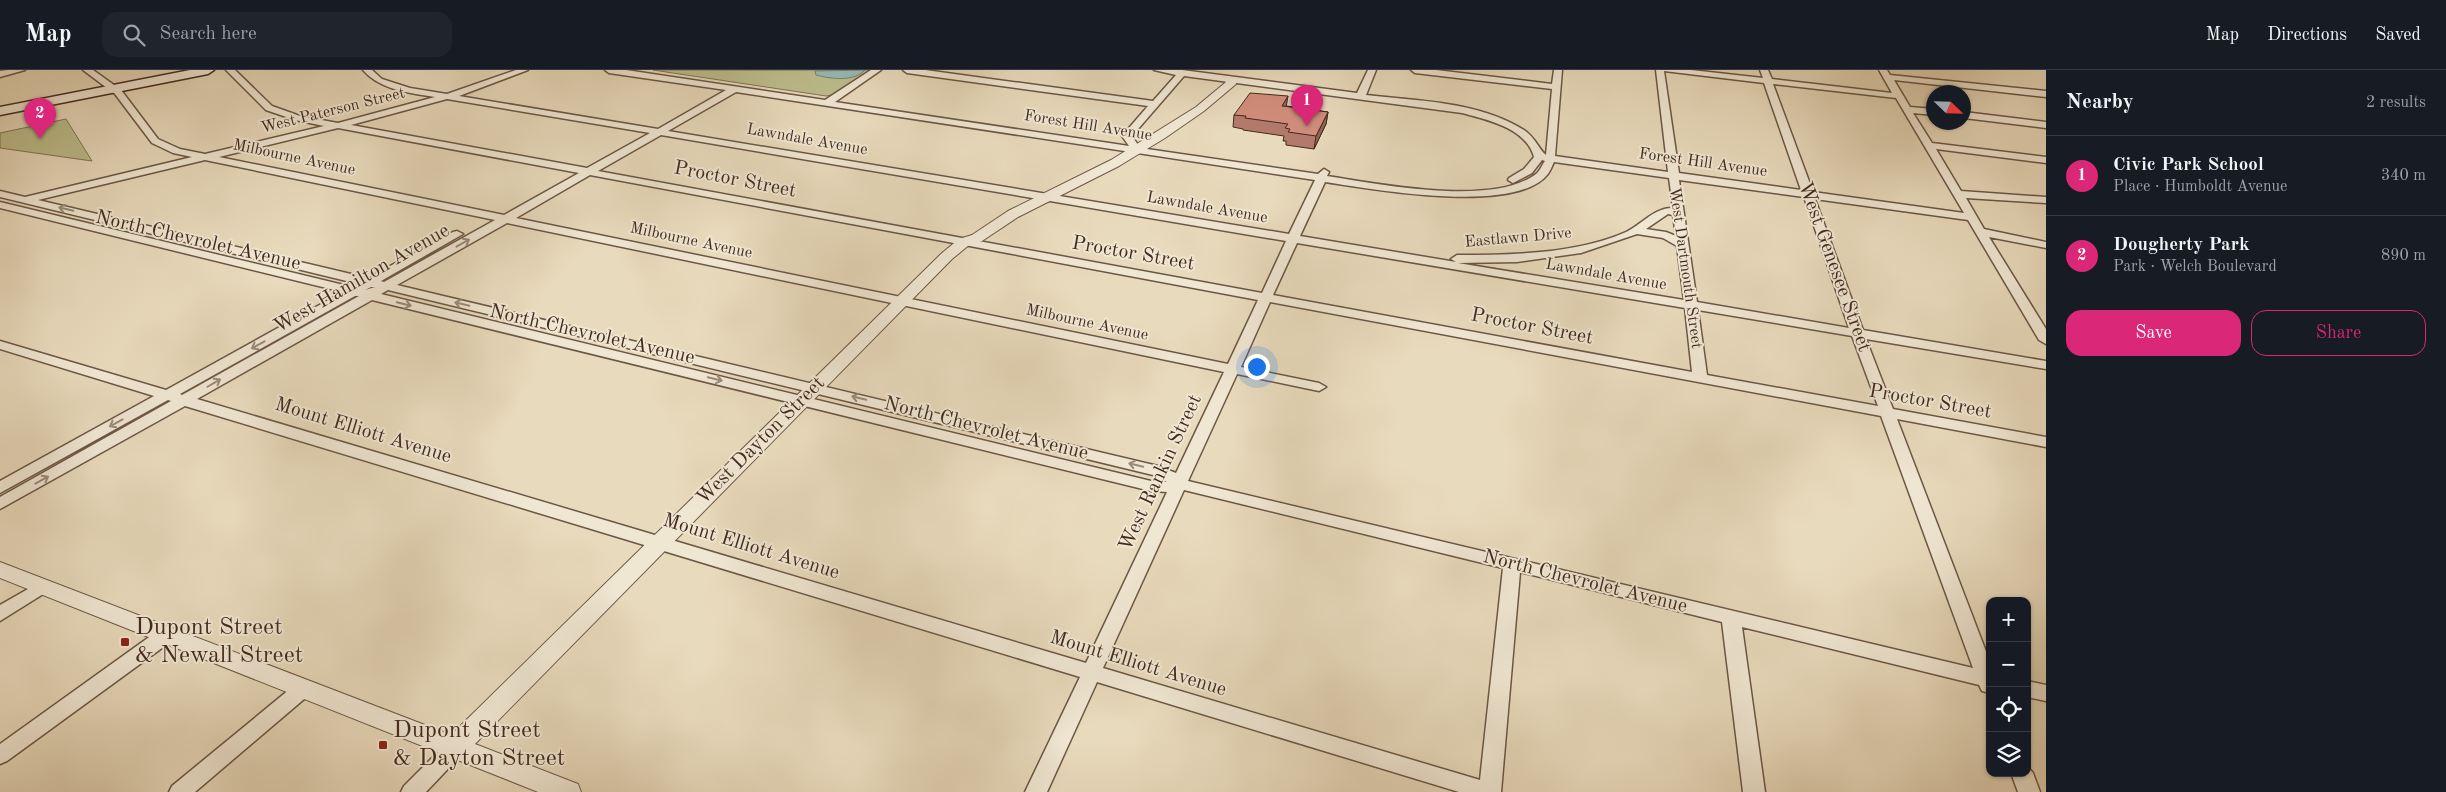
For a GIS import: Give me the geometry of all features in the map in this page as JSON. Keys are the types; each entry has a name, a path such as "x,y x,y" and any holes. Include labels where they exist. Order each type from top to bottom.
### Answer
{"main road":[{"path":"0,111 182,70"},
{"path":"0,105 208,70"}],"street":[{"path":"0,74 21,70"},
{"name":"Milbourne Avenue","path":"87,70 111,86 157,142 173,150 1319,387"},
{"name":"Proctor Street","path":"230,70 272,109 290,116 2046,442"},
{"name":"Lawndale Avenue","path":"368,70 374,78 390,85 444,95 2046,365"},
{"name":"West Paterson Street","path":"444,95 513,70"},
{"name":"West Paterson Street","path":"7,202 334,125 444,95 524,70"},
{"name":"Forest Hill Avenue","path":"609,70 642,71 1259,165 1421,192 1479,193 1512,188 1533,180 1546,171 1545,158 1971,217"},
{"path":"830,101 877,70"},
{"path":"907,70 1154,104"},
{"path":"1158,70 1182,73 1234,74 1361,96 1463,110 1493,119 1517,130 1534,144 1545,158"},
{"path":"1361,96 1372,70"},
{"path":"1415,70 1557,87"},
{"path":"1545,158 1545,132 1557,87 1558,70"},
{"name":"West Dartmouth Street","path":"1660,70 1700,377"},
{"path":"1668,70 1766,76 1899,96"},
{"path":"1134,146 1126,136 1182,73"},
{"path":"1885,73 2046,94"},
{"path":"1885,73 2046,340"},
{"name":"West Dayton Street","path":"412,792 900,300 964,242 978,238 1005,219 1047,197 1134,146 1230,84 1234,74"},
{"name":"West Genesee Street","path":"1766,76 1887,413 1986,674"},
{"name":"West Hamilton Avenue","path":"0,504 184,400 490,216 646,130 732,86"},
{"name":"West Hamilton Avenue","path":"387,286 659,132 732,86"},
{"path":"1906,108 1926,111"},
{"path":"1971,116 2046,125"},
{"path":"1517,130 1545,132"},
{"path":"1928,145 2046,160"},
{"name":"West Dayton Street","path":"964,242 961,238 967,231 1031,194 1134,146"},
{"name":"West Rankin Street","path":"1036,792 1323,175"},
{"path":"1957,194 2046,200"},
{"name":"North Chevrolet Avenue","path":"7,202 190,239 566,343 808,394 943,419 1158,471 1169,475 1179,484 1731,617 1986,681"},
{"name":"North Chevrolet Avenue","path":"7,202 172,247 354,291 387,286 582,332 808,394 932,432 1151,486 1168,487 1179,484"},
{"name":"Eastlawn Drive","path":"1443,264 1450,259 1517,258 1582,249 1618,239 1637,231 1665,212 1678,212"},
{"path":"1637,231 1666,235 1682,244"},
{"path":"1979,231 2046,245"},
{"path":"172,247 190,239"},
{"path":"1517,258 1512,263 1515,270 1528,278"},
{"name":"West Hamilton Avenue","path":"0,488 354,291"},
{"path":"566,343 582,332"},
{"name":"Mount Elliott Avenue","path":"0,345 1489,792"},
{"path":"932,432 943,419"},
{"path":"1489,792 1512,564"},
{"path":"0,570 568,792"},
{"path":"0,614 42,587"},
{"path":"1731,617 1754,792"},
{"path":"0,755 166,635"},
{"path":"180,792 303,689"},
{"path":"2031,689 2046,693"},
{"path":"2023,777 2029,792"}],"green space":[{"path":"653,70 873,70 833,95 826,96"},
{"path":"66,119 92,161 0,148 0,133"}],"water":[{"path":"865,70 849,78 829,78 816,75 815,71"}],"building":[{"path":"1250,93 1288,96 1282,106 1328,112 1316,136 1288,132 1290,129 1285,128 1288,124 1234,115"}],"place":[{"name":"Civic Park School","path":"1307,126"},
{"name":"Dougherty Park","path":"40,139"},
{"name":"Dupont Street & Newall Street","path":"125,642"},
{"name":"Dupont Street & Dayton Street","path":"383,745"}]}
